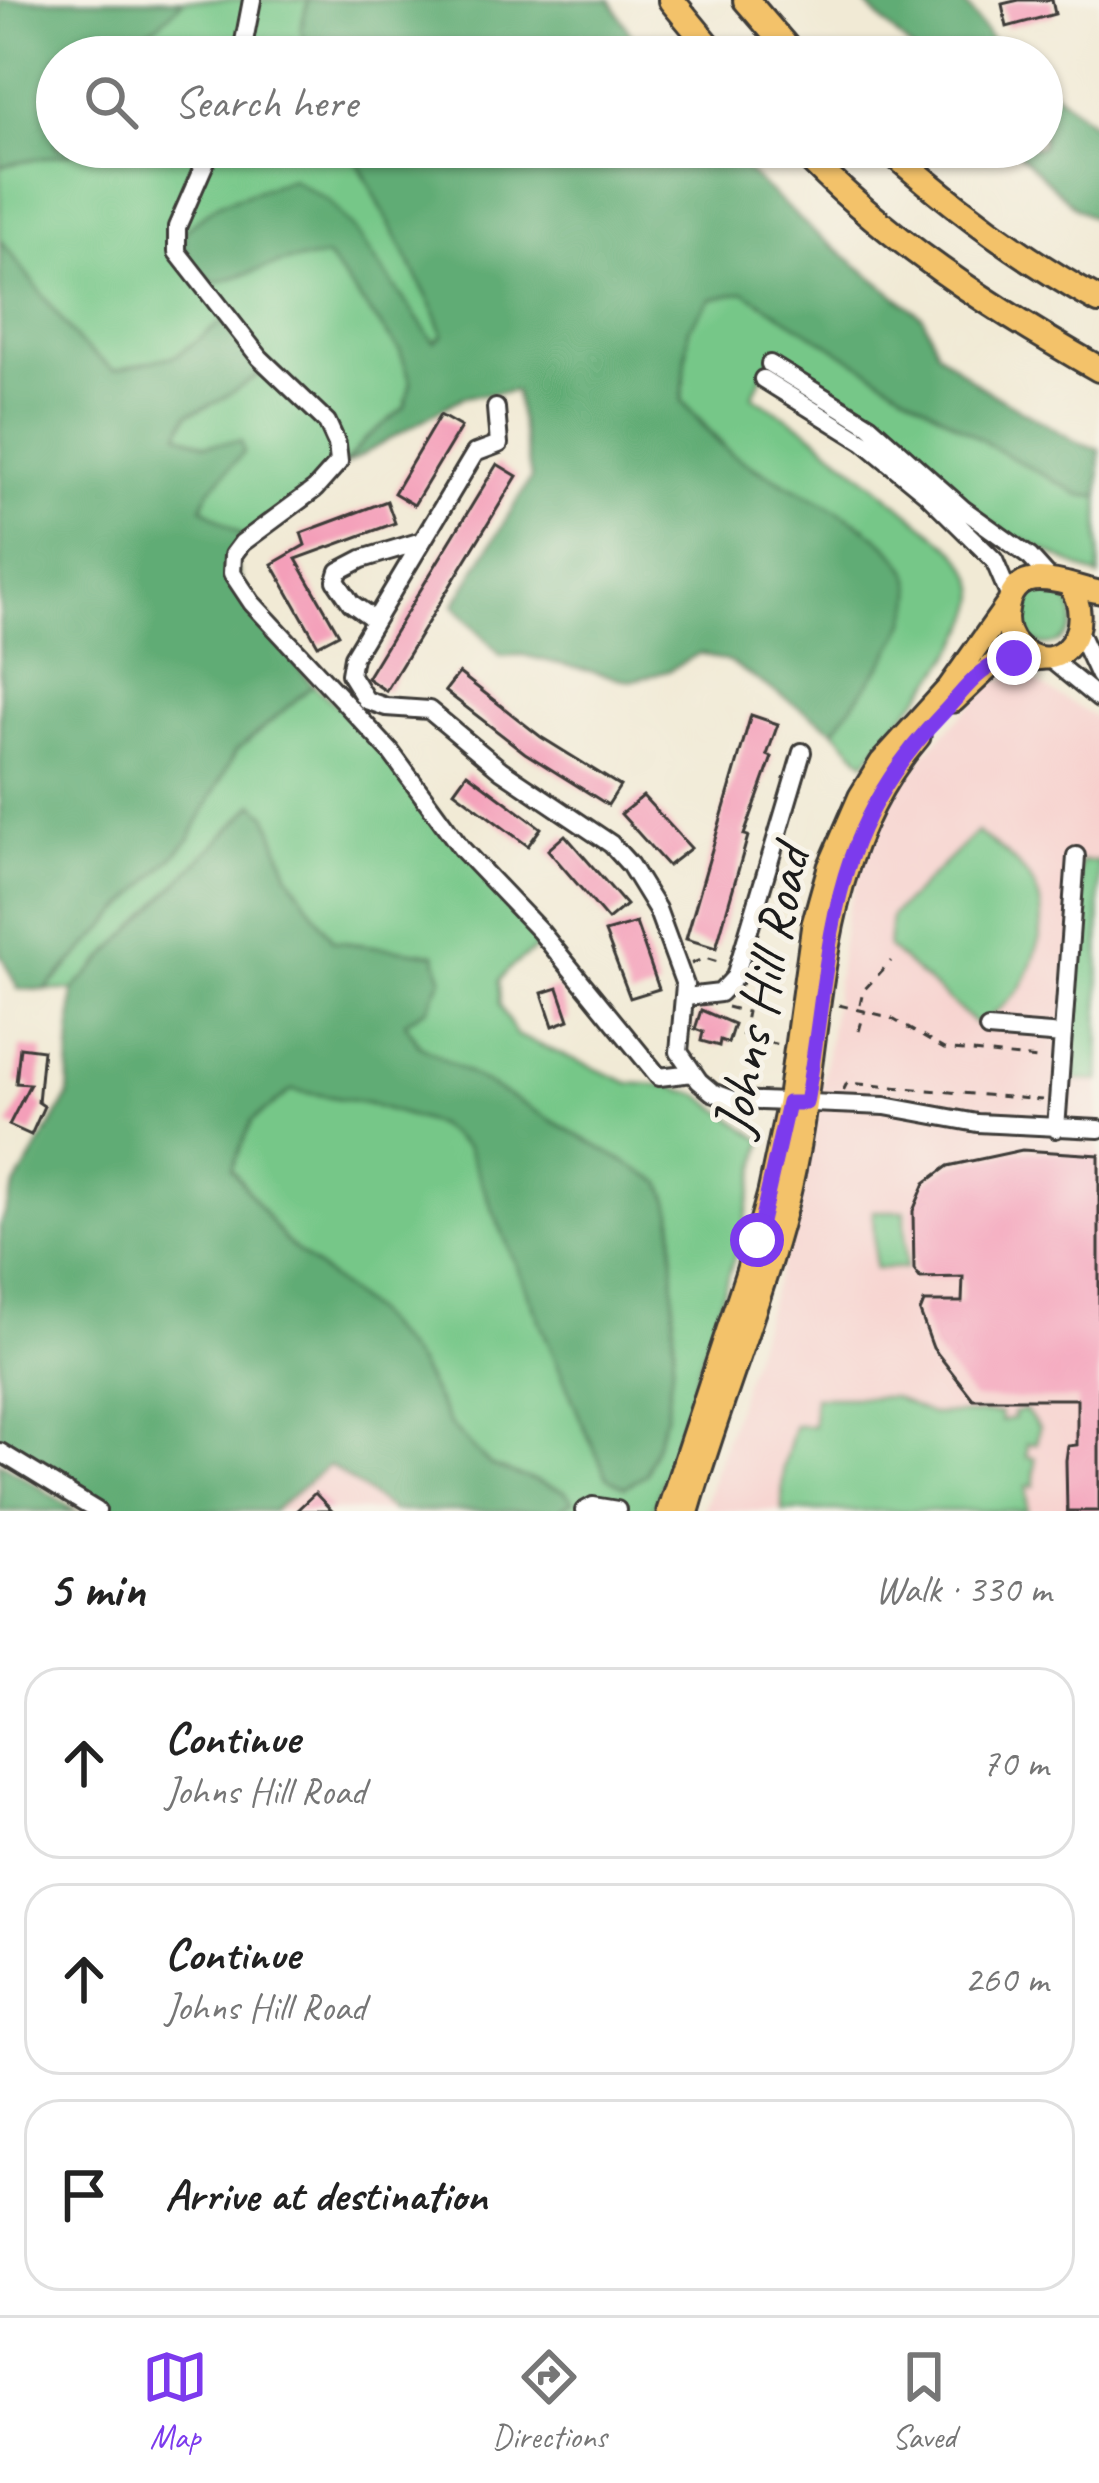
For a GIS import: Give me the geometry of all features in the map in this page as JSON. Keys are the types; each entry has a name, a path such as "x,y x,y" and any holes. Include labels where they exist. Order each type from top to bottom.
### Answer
{"highway":[{"path":"671,0 701,36"},
{"path":"746,0 777,36"},
{"path":"821,168 915,253 1099,369"},
{"path":"910,168 1021,254 1099,301"}],"main road":[{"path":"1058,581 1083,601 1087,632 1066,652 1046,658 1020,649 1007,627 1010,601 1025,584 1058,581 1099,592"},
{"name":"Johns Hill Road","path":"688,1511 788,1200 813,924 840,836 880,762 949,687 1010,601"},
{"name":"Johns Hill Road","path":"668,1511 797,1103 842,881 867,815 912,746 975,676 1001,660 1046,658"}],"street":[{"path":"245,36 252,0"},
{"path":"203,168 177,227 177,252 260,358 327,422 339,462 315,489 242,543 233,555 233,578 273,629 390,752 462,849 540,931 659,1077 693,1073"},
{"path":"1010,601 994,560 926,494 766,371 869,425 963,508 1058,581"},
{"path":"496,408 500,444 475,453 350,667 361,695 386,707 429,710 501,770 610,844 644,883 680,972 686,997 679,1052 693,1073 723,1097 885,1106 977,1123 1099,1129"},
{"path":"375,620 341,591 339,572 362,559 422,541"},
{"path":"1087,632 1099,676"},
{"path":"1046,658 1099,698"},
{"path":"686,997 720,993 732,984 802,752"},
{"path":"1056,1129 1076,856"},
{"path":"988,1029 1063,1035"},
{"path":"0,1452 97,1511"},
{"path":"584,1511 593,1506 617,1510"}],"path":[{"path":"680,972 705,958 738,968"},
{"path":"859,1031 863,991 891,961"},
{"path":"720,993 720,1006 747,1012 742,1037 782,1046"},
{"path":"831,1004 889,1017 944,1049 1038,1059"},
{"path":"843,1097 847,1083 1044,1100"}],"shaded area":[{"path":"1023,674 1099,720 1099,1511 703,1511 798,1212 824,1076 846,915 868,846 894,795 926,752 994,682"},
{"path":"329,1464 377,1497 392,1511 273,1511"}],"green space":[{"path":"0,0 184,0 139,36 36,36 36,159 0,166"},
{"path":"184,0 308,0 303,36 139,36"},
{"path":"308,0 610,0 632,36 303,36"},
{"path":"861,0 962,0 989,36 898,36"},
{"path":"1063,99 1099,129 1099,222 1076,208 1033,168 1063,168"},
{"path":"36,159 36,168 361,168 443,335 433,342 353,228 215,283 288,261 327,257 400,351 411,382 405,407 254,544 202,507 208,492 243,452 205,445 179,433 188,414 219,401 222,323 177,355 114,371 80,344 0,239 0,166"},
{"path":"361,168 743,168 813,231 923,317 937,351 978,385 1075,441 1099,449 1099,497 1081,495 1001,452 744,292 711,299 689,328 682,401 732,454 840,513 893,551 908,573 913,596 893,648 834,730 731,663 700,653 668,671 631,681 522,655 501,656 454,605 531,478 515,391 463,397 343,466 364,440 405,407 411,382 400,351 327,257 288,261 215,283 188,255 185,230 218,204 291,179 328,200 353,228 434,342 443,335"},
{"path":"0,239 80,344 114,370 177,355 222,322 267,370 219,401 188,414 179,433 205,445 241,441 244,452 208,492 202,507 244,537 233,551 247,604 313,685 236,751 188,841 45,990 18,989 0,953"},
{"path":"744,291 1001,452 1081,495 1099,497 1099,577 1022,539 1018,543 772,357 752,396 805,428 957,552 977,588 977,602 960,641 865,762 834,730 897,639 866,527 731,454 682,400 689,328 710,299"},
{"path":"1045,589 1065,597 1073,617 1065,637 1045,645 1025,637 1017,617 1025,597"},
{"path":"313,685 405,776 543,943 499,981 500,1005 516,1035 629,1083 670,1086 701,1096 763,1141 743,1230 653,1511 557,1511 573,1501 565,1491 491,1466 450,1425 418,1364 371,1311 285,1241 231,1169 252,1121 291,1090 367,1103 436,1124 467,1148 513,1254 666,1415 674,1350 673,1212 419,1045 405,1022 428,1008 442,978 434,954 333,941 288,873 267,815 254,804 73,990 46,990 188,841 236,751"},
{"path":"255,804 267,815 288,873 333,941 435,954 442,978 428,1008 405,1022 419,1045 662,1183 673,1212 674,1351 666,1415 646,1474 625,1487 607,1477 467,1148 436,1124 367,1103 292,1090 252,1121 232,1169 285,1241 371,1311 418,1364 450,1425 491,1466 565,1491 573,1501 557,1511 392,1511 329,1465 273,1511 119,1511 0,1442 0,1226 16,1184 68,1097 73,990"},
{"path":"977,832 1029,878 1037,892 1042,925 1023,984 978,1026 888,947 891,916"},
{"path":"1080,861 1099,862 1099,1081 1071,1080"},
{"path":"873,1211 905,1211 906,1268 875,1268"},
{"path":"814,1397 893,1397 931,1414 1000,1413 1001,1421 1025,1410 1039,1428 1036,1444 1027,1443 1027,1457 1035,1458 1034,1486 1027,1486 1027,1511 782,1511 783,1467 794,1426 813,1426"},
{"path":"0,1462 77,1511 0,1511"}],"building":[{"path":"1052,0 1055,14 1007,27 1002,4"},
{"path":"440,415 461,427 414,505 394,493"},
{"path":"497,464 517,476 386,691 367,678"},
{"path":"387,501 395,523 296,559 339,634 318,645 272,564 305,545 301,533"},
{"path":"459,673 541,737 620,786 608,805 525,753 445,691"},
{"path":"751,715 778,724 716,948 686,939"},
{"path":"467,773 541,828 528,846 454,791"},
{"path":"643,796 691,848 668,866 621,814"},
{"path":"565,835 626,905 608,920 548,850"},
{"path":"636,923 659,989 630,998 605,932"},
{"path":"558,988 569,1020 553,1026 542,993"},
{"path":"701,1010 734,1024 728,1043 720,1040 719,1046 701,1041 703,1032 695,1029"},
{"path":"20,1047 43,1050 38,1102 44,1106 31,1135 9,1125 30,1084 16,1083"},
{"path":"1022,1150 1099,1155 1099,1511 1067,1511 1066,1460 1068,1446 1077,1445 1077,1399 973,1399 933,1348 920,1312 924,1302 962,1302 963,1277 920,1278 914,1270 913,1211 925,1183 948,1166"},
{"path":"315,1493 332,1511 296,1511"}],"route":[{"path":"757,1240 788,1103 806,1103 830,931 842,881 867,815 912,746 975,676 994,663 1014,658"}]}
